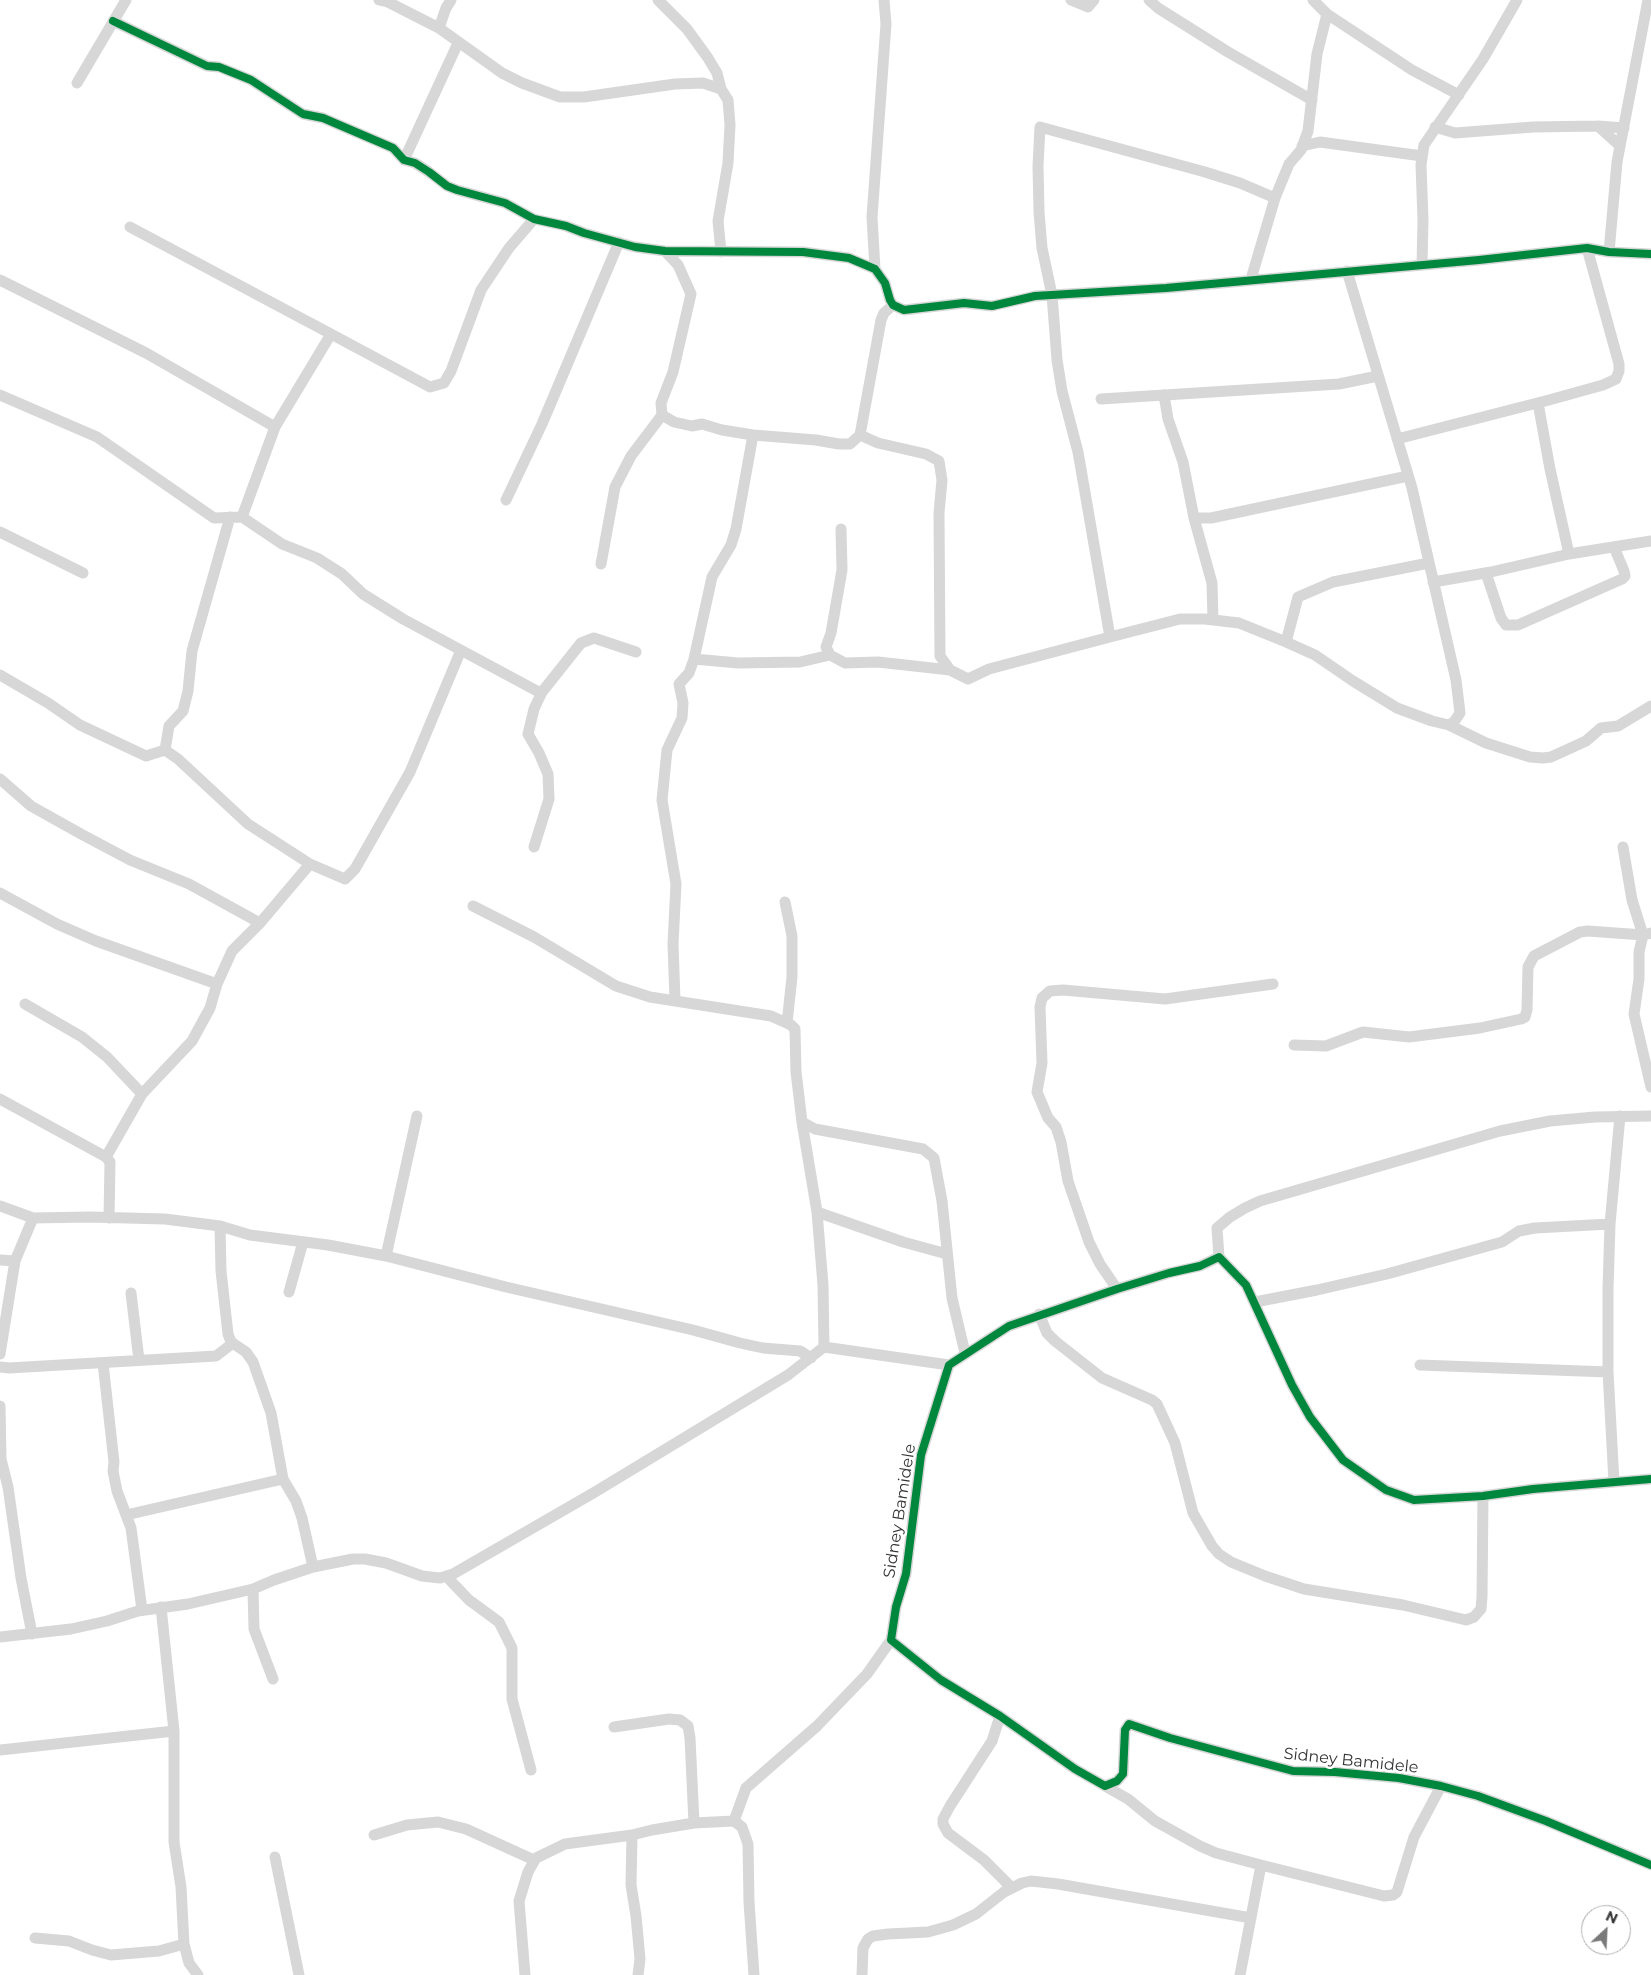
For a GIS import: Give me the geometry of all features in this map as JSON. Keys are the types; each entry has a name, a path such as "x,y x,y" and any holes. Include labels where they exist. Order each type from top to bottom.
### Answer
{"street":[{"path":"76,83 126,0"},
{"path":"379,0 388,2 439,28 502,73 522,83 560,97 584,97 675,84 703,83 721,88"},
{"path":"439,28 451,0"},
{"path":"658,0 687,29 708,58 728,100 730,125 728,163 718,221 721,252"},
{"path":"875,269 872,217 886,24 884,0"},
{"path":"1071,0 1088,7 1094,0"},
{"path":"1149,0 1185,26 1312,100"},
{"path":"1313,0 1327,14 1412,70 1459,95"},
{"path":"1609,252 1613,195 1620,146 1648,0"},
{"path":"1422,265 1422,156 1424,145 1440,126 1483,59 1515,1"},
{"path":"1251,279 1274,198 1289,164 1302,146 1308,131 1317,54 1327,14"},
{"path":"113,21 207,66 219,67 251,80 297,111 323,118 393,148 404,160 414,163 429,172 447,186 505,202 534,219 566,226 619,242 665,251 803,252 849,258 875,269 881,276 893,305 904,310 964,303 992,306 1036,296 1166,288 1587,248 1609,252 1651,254"},
{"path":"404,160 458,43"},
{"path":"1440,126 1456,133 1533,127 1598,126 1624,128"},
{"path":"1598,126 1620,146"},
{"path":"1110,637 1078,452 1056,360 1052,295 1042,248 1040,221 1038,166 1040,127 1205,172 1274,198"},
{"path":"1308,131 1320,142"},
{"path":"1302,146 1320,142 1422,156"},
{"path":"130,227 430,387 444,383 451,371 481,290 520,233 534,219"},
{"path":"506,500 542,424 619,242"},
{"path":"1397,439 1538,403 1603,385 1616,379 1619,371 1587,248"},
{"path":"601,564 615,487 631,456 662,415 661,403 673,372 691,294 678,265 665,251"},
{"path":"678,265 684,252"},
{"path":"840,529 842,570 831,633 826,647 830,655 845,664 878,662 950,670 968,679 989,670 1180,620 1190,618 1213,620 1239,623 1315,655 1397,708 1432,721 1453,721 1460,713 1460,704 1429,563 1408,476 1347,271"},
{"path":"0,280 146,353 275,427"},
{"path":"662,415 674,422 692,426 702,424 722,430 753,435 846,444 855,440 860,435 878,330 884,313 893,305"},
{"path":"165,750 169,726 184,710 192,651 236,517 275,427 331,334"},
{"path":"1101,399 1339,384 1378,376"},
{"path":"0,395 97,437 214,518 236,517 282,544 317,558 342,574 368,597 521,683 542,692"},
{"path":"1164,395 1168,419 1183,462 1194,518 1212,583 1213,620"},
{"path":"1538,403 1569,554"},
{"path":"675,1000 676,884 662,800 667,750 682,718 683,703 679,684 690,673 712,577 731,544 736,529 753,435"},
{"path":"860,435 878,443 934,457 940,463 942,480 939,513 940,656 950,670"},
{"path":"1194,518 1220,516 1408,476"},
{"path":"0,532 83,573"},
{"path":"1433,582 1486,573 1569,554 1651,541"},
{"path":"1486,573 1501,618 1506,625 1518,625 1622,579 1625,576 1624,571 1614,547"},
{"path":"1286,642 1298,596 1333,582 1429,563"},
{"path":"534,847 549,799 548,774 528,734 534,709 542,692 581,643 594,638 636,652"},
{"path":"165,750 178,759 248,824 310,864 345,879 355,870 410,772 461,650"},
{"path":"694,659 738,663 800,662 830,655"},
{"path":"0,675 48,703 80,725 146,756 165,750"},
{"path":"1453,721 1461,731 1486,743 1530,757 1543,758 1552,757 1586,741 1601,728 1618,726 1651,706"},
{"path":"0,779 31,806 81,834 130,860 189,884 260,923"},
{"path":"1623,847 1632,900 1647,934 1639,952 1639,979 1634,1014 1651,1087"},
{"path":"106,1157 142,1094 192,1041 210,1008 217,984 232,951 260,923 310,864"},
{"path":"0,893 57,924 96,941 217,984"},
{"path":"785,902 792,936 792,977 787,1023"},
{"path":"473,906 534,937 607,982 650,997 771,1016 795,1029 797,1037 796,1072 802,1122 817,1212 823,1285 824,1347"},
{"path":"1294,1045 1326,1046 1363,1032 1380,1032 1396,1036 1427,1035 1480,1028 1521,1019 1525,1017 1528,1010 1528,967 1534,956 1580,932 1647,934"},
{"path":"1117,1289 1088,1242 1068,1180 1061,1142 1056,1127 1048,1118 1037,1092 1042,1063 1040,1007 1042,998 1050,991 1063,990 1165,999 1273,984"},
{"path":"25,1004 82,1037 107,1057 142,1094"},
{"path":"0,1099 17,1107 57,1132 106,1157 110,1162 108,1218"},
{"path":"1651,1111 1651,1116 1620,1116 1550,1121 1500,1131 1260,1201 1230,1217 1218,1228 1219,1256 1246,1285 1255,1302 1257,1312 1310,1418 1343,1460 1386,1490 1414,1500 1483,1496 1533,1489 1651,1479"},
{"path":"386,1256 417,1116"},
{"path":"1614,1482 1608,1372 1608,1289 1610,1224 1620,1116"},
{"path":"802,1122 815,1129 928,1151 934,1158 938,1170 952,1298 965,1353"},
{"path":"804,1138 815,1129"},
{"path":"0,1206 33,1218 165,1219 220,1226 250,1235 386,1256 740,1343 763,1348 800,1351 811,1358"},
{"path":"817,1212 903,1242 947,1254"},
{"path":"0,1354 15,1261 33,1218"},
{"path":"1255,1302 1387,1274 1502,1242 1519,1231 1535,1228 1610,1224"},
{"path":"220,1226 221,1271 228,1334 233,1344 246,1352 253,1362 271,1413 283,1479 296,1501 302,1518 313,1567"},
{"path":"289,1292 303,1242"},
{"path":"0,1637 98,1624 142,1610 188,1604 253,1589 313,1567 353,1560 365,1559 386,1563 422,1576 440,1578 453,1574 690,1435 788,1375 824,1347 949,1365 1009,1326 1039,1314 1117,1289 1169,1273 1200,1266 1219,1256"},
{"path":"0,1260 15,1261"},
{"path":"131,1294 139,1360"},
{"path":"1039,1314 1051,1337 1102,1378 1157,1404 1175,1443 1193,1512 1212,1546 1219,1554 1231,1562 1265,1576 1304,1589 1403,1605 1466,1620 1474,1617 1481,1609 1483,1496"},
{"path":"0,1367 10,1368 216,1356 233,1344"},
{"path":"103,1363 114,1462 113,1471 117,1491 132,1538 142,1610"},
{"name":"Sidney Bamidele","path":"891,1640 896,1607 906,1574 921,1455 949,1365"},
{"path":"1420,1365 1608,1372"},
{"path":"0,1406 2,1459 32,1634"},
{"path":"126,1515 283,1479"},
{"path":"446,1576 469,1600 499,1622 512,1648 512,1699 531,1770"},
{"path":"253,1589 254,1629 273,1679"},
{"path":"161,1607 174,1731 174,1842 181,1887 184,1944 190,1963 198,1975"},
{"path":"734,1821 746,1788 817,1726 867,1674 891,1640 941,1680 1000,1716 1075,1769 1128,1799 1155,1821 1216,1853 1261,1865 1384,1896 1393,1895 1397,1892 1414,1837 1441,1786"},
{"path":"1000,1716 992,1741 950,1806 943,1819 943,1824 948,1833 984,1860 1011,1887"},
{"path":"614,1727 669,1719 680,1720 688,1726 694,1824"},
{"name":"Sidney Bamidele","path":"1105,1786 1117,1781 1123,1774 1125,1730 1129,1724 1170,1738 1293,1771 1334,1772 1399,1778 1441,1786 1478,1796 1537,1818 1651,1865"},
{"path":"0,1750 174,1731"},
{"path":"525,1975 519,1902 528,1872 534,1860 565,1844 694,1824 734,1821 742,1827 748,1844 749,1902 754,1975"},
{"path":"374,1835 407,1825 438,1822 466,1829 534,1860"},
{"path":"632,1835 630,1885 636,1916 640,1959 638,1975"},
{"path":"275,1857 299,1975"},
{"path":"1240,1975 1261,1865"},
{"path":"862,1975 863,1948 868,1939 888,1934 928,1932 953,1925 976,1914 1011,1887 1031,1881 1252,1918"},
{"path":"35,1938 69,1941 111,1955 159,1951 184,1944"}],"cycle path":[{"path":"113,21 207,66 219,67 251,80 303,114 323,118 393,148 404,160 415,163 447,186 505,203 534,219 566,226 635,247 665,251 803,252 849,258 875,269 885,283 893,305 904,310 964,303 992,306 1035,296 1166,288 1479,260 1587,248 1609,252 1651,254"},
{"path":"1651,1479 1533,1489 1483,1496 1414,1500 1386,1490 1343,1460 1310,1417 1292,1385 1246,1285 1219,1257 1200,1266 1169,1273 1117,1289 1009,1326 949,1365 921,1455 906,1574 896,1607 891,1640 941,1680 1000,1716 1075,1769 1105,1786 1117,1781 1123,1774 1125,1730 1129,1724 1170,1738 1293,1771 1335,1772 1399,1778 1441,1786 1478,1796 1546,1821 1651,1865"}]}
